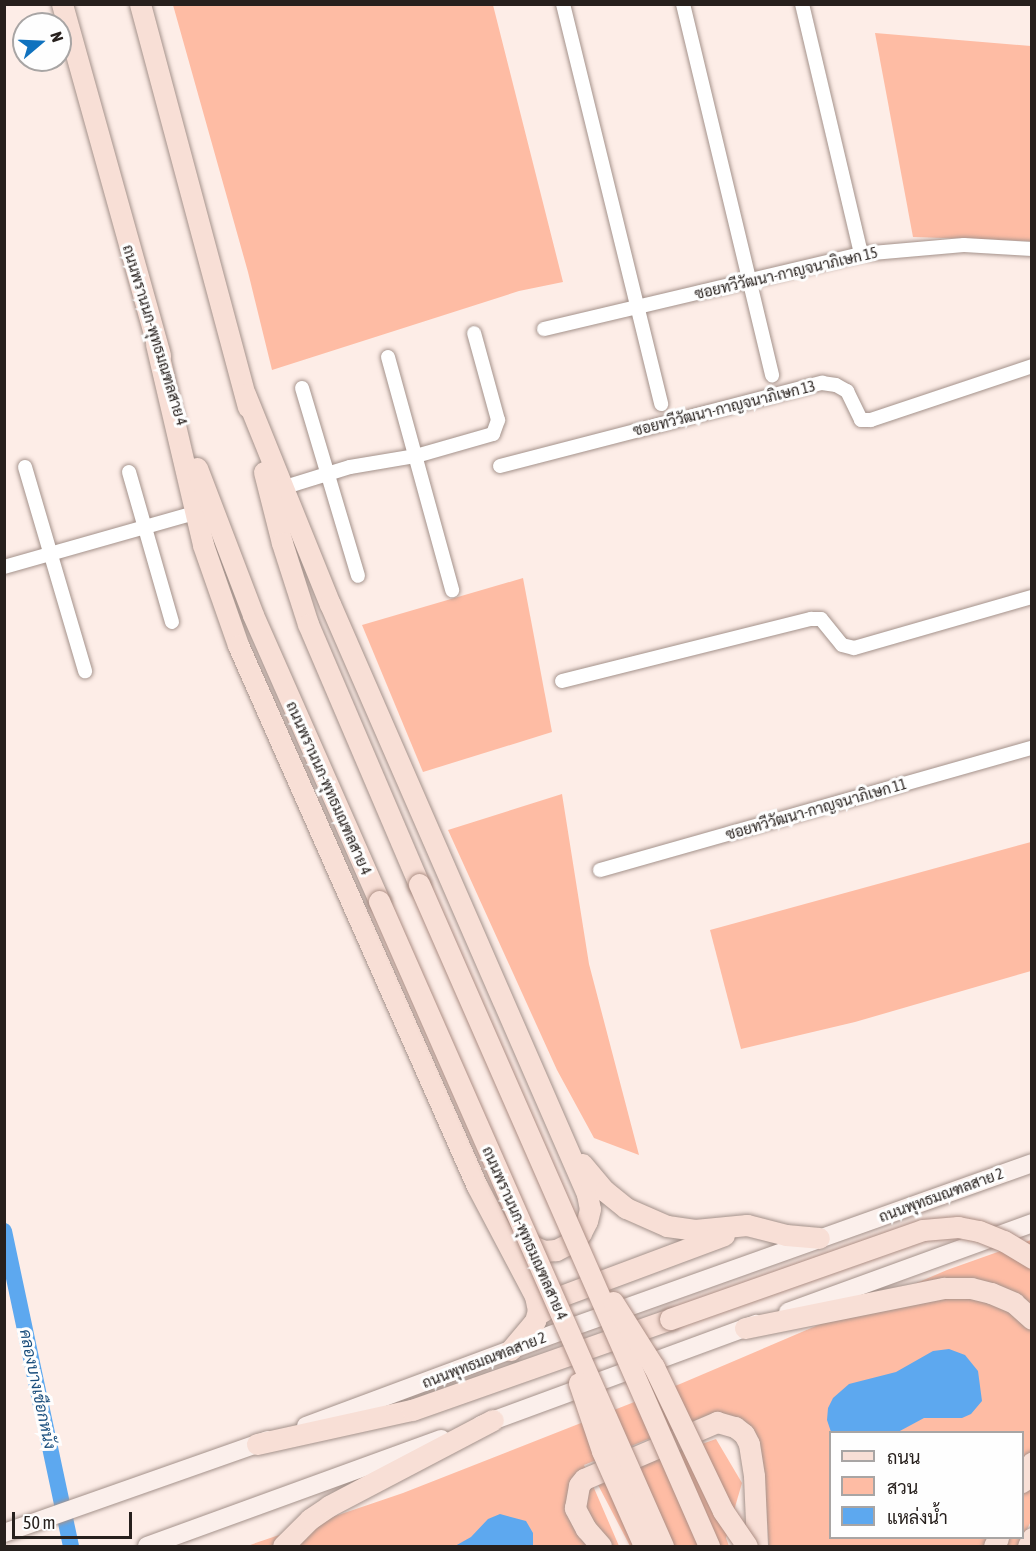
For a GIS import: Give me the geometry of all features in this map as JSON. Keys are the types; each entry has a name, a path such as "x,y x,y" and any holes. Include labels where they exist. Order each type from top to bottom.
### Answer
{"main road":[{"name":"ถนนพรานนก-พุทธมณฑลสาย 4","path":"62,4 156,344 190,449 236,574 663,1546"},
{"path":"140,4 245,394 274,516 301,606 334,689 419,885 709,1546"},
{"path":"156,344 213,580 252,679 490,1211 532,1289 537,1317"},
{"path":"245,394 282,488 589,1201 589,1216 581,1233 563,1248 539,1250 514,1237 490,1211"},
{"path":"555,1120 588,1173 614,1200 639,1216 667,1226 695,1230 747,1225 786,1235 819,1239"},
{"name":"ถนนพุทธมณฑลสาย 2","path":"4,1533 115,1496 511,1350 1032,1163"},
{"path":"147,1546 1032,1223"},
{"path":"511,1350 531,1329 537,1317 561,1296 747,1225"},
{"path":"257,1444 412,1410 923,1230 958,1227 979,1231 1004,1241 1032,1258"},
{"path":"585,1262 654,1367 723,1511 747,1546"},
{"path":"745,1328 944,1288 971,1288 991,1293 1014,1303 1032,1319"},
{"path":"565,1323 580,1386 602,1451 627,1546"},
{"path":"283,1546 303,1525 329,1506 493,1420"},
{"path":"602,1546 586,1529 575,1508 579,1485 584,1479 717,1422 735,1427 749,1444 754,1476 757,1546"},
{"path":"602,1451 644,1546"},
{"path":"1024,1480 1032,1461"},
{"path":"1028,1546 1032,1538"}],"street":[{"path":"563,4 661,404"},
{"path":"683,4 772,376"},
{"path":"802,4 861,254"},
{"name":"ซอยทวีวัฒนา-กาญจนาภิเษก 15","path":"544,329 861,254 964,245 1032,249"},
{"path":"282,488 329,473 416,456 484,438 497,428 498,420 474,333"},
{"path":"388,357 452,590"},
{"name":"ซอยทวีวัฒนา-กาญจนาภิเษก 13","path":"500,466 822,383 837,385 847,391 861,420 871,420 1032,366"},
{"path":"302,388 358,576"},
{"path":"25,467 85,671"},
{"path":"129,472 172,622"},
{"path":"4,567 195,513"},
{"path":"562,681 811,619 821,619 842,645 854,648 1032,597"},
{"name":"ซอยทวีวัฒนา-กาญจนาภิเษก 11","path":"600,870 1032,748"}],"green space":[{"path":"173,5 493,5 563,282 519,291 272,370 248,272"},
{"path":"875,33 1031,46 1031,241 913,237"},
{"path":"523,578 552,732 423,772 362,625"},
{"path":"562,794 589,964 639,1155 594,1138 557,1070 448,830"},
{"path":"1031,842 1031,971 855,1022 741,1049 710,930"},
{"path":"1031,1240 1032,1519 1024,1536 1024,1431 829,1431 829,1539 1022,1539 1019,1546 769,1546 762,1456 757,1436 740,1420 713,1413 584,1465 619,1546 247,1546 403,1493 680,1384 947,1270"},
{"path":"716,1439 742,1483 726,1538 729,1546 630,1546 596,1481"}],"water":[{"path":"949,1349 965,1355 978,1371 982,1401 971,1414 962,1418 924,1418 900,1431 831,1431 827,1420 828,1408 833,1398 849,1384 896,1372 933,1351"},
{"path":"500,1514 526,1521 533,1533 533,1546 455,1546 471,1537 488,1519"}],"waterway":[{"name":"คลองบางเชือกหนัง","path":"4,1231 71,1546"}]}
